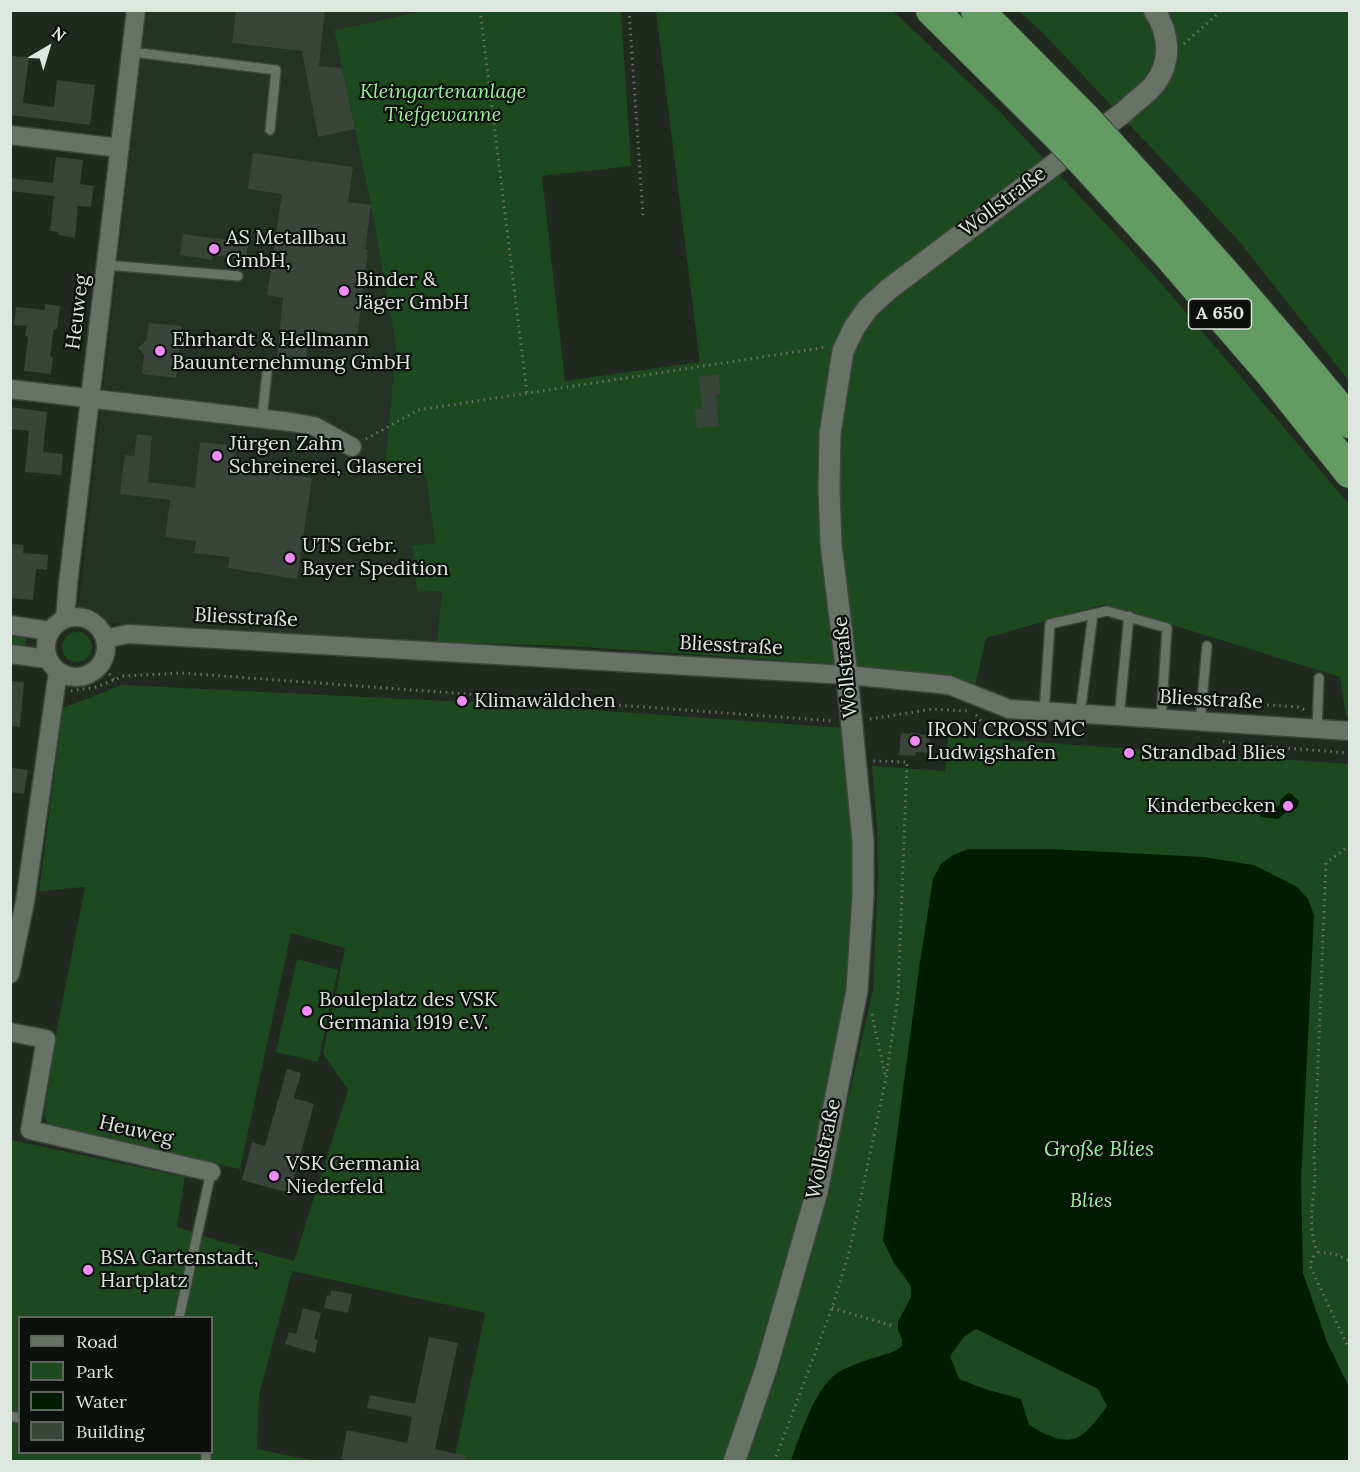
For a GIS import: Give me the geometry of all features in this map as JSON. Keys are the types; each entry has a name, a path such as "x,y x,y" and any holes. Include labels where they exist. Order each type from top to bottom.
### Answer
{"highway":[{"name":"A 650","path":"932,10 1060,137 1097,153 1195,238 1350,422"},
{"name":"A 650","path":"977,10 1086,120 1097,153 1170,256 1272,374 1350,472"}],"street":[{"name":"Heuweg","path":"65,619 136,10"},
{"path":"1154,10 1163,27 1167,46"},
{"name":"Wollstraße","path":"734,1461 766,1368 817,1192 857,990 863,896 863,852 852,722 831,544 829,489 830,434 843,351 854,328 868,308 889,289 1124,112 1153,86 1165,66 1167,46"},
{"path":"10,135 120,148"},
{"path":"10,389 91,397 314,426 352,447"},
{"path":"10,654 54,673 75,677 84,676 92,673 100,665 105,654 105,639 102,631 88,619 79,617 65,619 55,625 46,640 46,650 54,673 17,910 10,974"},
{"path":"10,625 50,631"},
{"name":"Bliesstraße","path":"105,639 129,634 847,675 949,685 1009,709 1350,731"},
{"name":"Heuweg","path":"10,1032 46,1039 30,1130 211,1172"}],"lane":[{"path":"132,52 276,70 270,130"},
{"path":"106,265 238,276"},
{"path":"262,418 268,364"},
{"path":"1044,712 1050,624 1107,611 1167,628 1161,720"},
{"path":"1080,714 1092,614"},
{"path":"1119,717 1129,616"},
{"path":"1200,722 1207,646"},
{"path":"1317,729 1319,678"},
{"name":"Heuweg","path":"179,1316 211,1172"}],"path":[{"path":"480,10 527,393"},
{"path":"628,10 643,216"},
{"path":"1167,46 1185,44 1222,10"},
{"path":"352,447 418,410 826,347 843,351"},
{"path":"100,665 115,680"},
{"path":"54,673 70,692 84,690 123,676 182,673 852,722"},
{"path":"774,1461 832,1308 849,1253 886,1078 898,996 907,762 856,761"},
{"path":"1318,1252 1312,1239 1311,1220 1316,1174 1314,1160 1326,863 1350,844"},
{"path":"857,990 869,992 875,1032 886,1078"},
{"path":"1318,1252 1335,1254 1350,1261"},
{"path":"1318,1252 1313,1257 1310,1266 1350,1351"},
{"path":"832,1308 893,1326"}],"shaded area":[{"path":"146,11 424,11 334,30 371,205 396,346 384,475 426,476 435,543 412,545 417,592 442,591 437,642 109,623 78,611"}],"green space":[{"name":"Kleingartenanlage Tiefgewanne","path":"424,11 621,11 631,166 542,176 565,381 700,362 656,11 893,11 999,111 1154,275 1349,504 1349,717 1346,717 1340,677 1105,604 986,638 975,686 948,678 836,664 569,646 437,642 442,591 417,592 412,545 435,543 426,476 384,476 396,346 371,205 334,30"},
{"path":"1019,11 1349,11 1349,381 1239,241 1043,33"},
{"path":"77,632 88,636 92,647 88,658 77,662 66,658 62,647 66,636"},
{"path":"11,633 27,635 25,647 11,645"},
{"path":"122,685 509,704 844,728 854,837 851,987 809,1195 727,1461 454,1461 485,1313 292,1271 259,1395 257,1449 316,1461 11,1462 11,1140 185,1177 177,1227 294,1261 348,1090 323,1053 345,948 291,933 240,1169 49,1127 44,1115 58,1024 85,887 39,891 63,708"},
{"name":"Große Blies","path":"948,736 1349,764 1349,1461 745,1462 776,1377 826,1196 873,990 878,878 872,766 945,771"},
{"name":"Bouleplatz des VSK Germania 1919 e.V.","path":"297,959 338,970 318,1062 276,1052"}],"water":[{"name":"Kinderbecken","path":"1288,793 1299,801 1298,806 1291,813 1286,812 1278,819 1260,817 1261,806 1277,807 1280,805 1280,800"},
{"name":"Große Blies","path":"969,849 1050,849 1203,857 1254,865 1297,887 1308,899 1314,915 1301,1180 1303,1273 1327,1342 1349,1387 1349,1461 791,1461 810,1411 824,1386 842,1370 895,1351 902,1346 898,1322 911,1297 911,1286 894,1263 883,1240 933,879 941,864 953,855","holes":["976,1329 1098,1389 1107,1406 1090,1428 1074,1439 1055,1438 1029,1425 1021,1399 959,1379 950,1356 964,1337"]}],"building":[{"path":"236,10 325,10 319,66 342,68 355,129 318,137 302,51 232,43"},
{"path":"10,56 29,57 23,103 54,107 57,80 95,85 90,125 10,115"},
{"path":"253,153 353,167 348,202 371,205 357,337 310,330 306,361 277,358 283,298 267,295 282,194 248,189"},
{"path":"56,157 83,160 80,184 94,186 91,207 78,206 75,238 50,231 54,196 10,191 10,178 53,183"},
{"name":"AS Metallbau GmbH,","path":"183,234 248,243 246,260 213,255 212,260 180,255"},
{"path":"45,304 60,306 50,356 53,357 51,374 24,371 27,326 14,325 16,307 45,310"},
{"name":"Ehrhardt & Hellmann Bauunternehmung GmbH","path":"149,323 182,326 176,378 142,374 144,355 138,347 146,341"},
{"path":"718,374 721,394 716,395 719,426 697,428 695,409 702,409 699,377"},
{"path":"10,407 47,412 43,452 63,454 61,475 25,472 29,431 10,429"},
{"path":"137,434 152,436 148,482 195,488 200,442 236,446 233,467 312,478 297,579 228,568 230,557 194,553 196,541 165,537 170,500 120,494 125,455 134,456"},
{"path":"10,544 24,545 23,553 48,555 47,570 36,569 33,600 10,598"},
{"path":"10,681 24,682 20,727 10,726"},
{"name":"IRON CROSS MC Ludwigshafen","path":"910,732 930,736 929,753 916,752 915,756 899,755 901,733 910,734"},
{"path":"12,768 28,770 24,794 10,792"},
{"path":"287,1069 301,1073 294,1098 314,1104 290,1193 242,1180 252,1142 265,1146"},
{"path":"331,1290 352,1294 348,1313 324,1308 327,1295 330,1296"},
{"path":"303,1308 321,1313 314,1339 318,1340 315,1353 285,1344 289,1332 296,1334"},
{"path":"429,1337 458,1343 435,1449 466,1456 466,1461 353,1461 341,1459 347,1430 407,1443 412,1417 367,1408 370,1395 415,1404"}],"place":[{"name":"AS Metallbau GmbH,","path":"214,249"},
{"name":"Binder & Jäger GmbH","path":"344,291"},
{"name":"Ehrhardt & Hellmann Bauunternehmung GmbH","path":"160,351"},
{"name":"Jürgen Zahn Schreinerei, Glaserei","path":"217,456"},
{"name":"UTS Gebr. Bayer Spedition","path":"290,558"},
{"name":"Klimawäldchen","path":"462,701"},
{"name":"IRON CROSS MC Ludwigshafen","path":"915,741"},
{"name":"Strandbad Blies","path":"1129,753"},
{"name":"Kinderbecken","path":"1288,806"},
{"name":"Bouleplatz des VSK Germania 1919 e.V.","path":"307,1011"},
{"name":"VSK Germania Niederfeld","path":"274,1176"},
{"name":"BSA Gartenstadt, Hartplatz","path":"88,1270"}],"park label":[{"name":"Blies","path":"1091,1201"}]}
